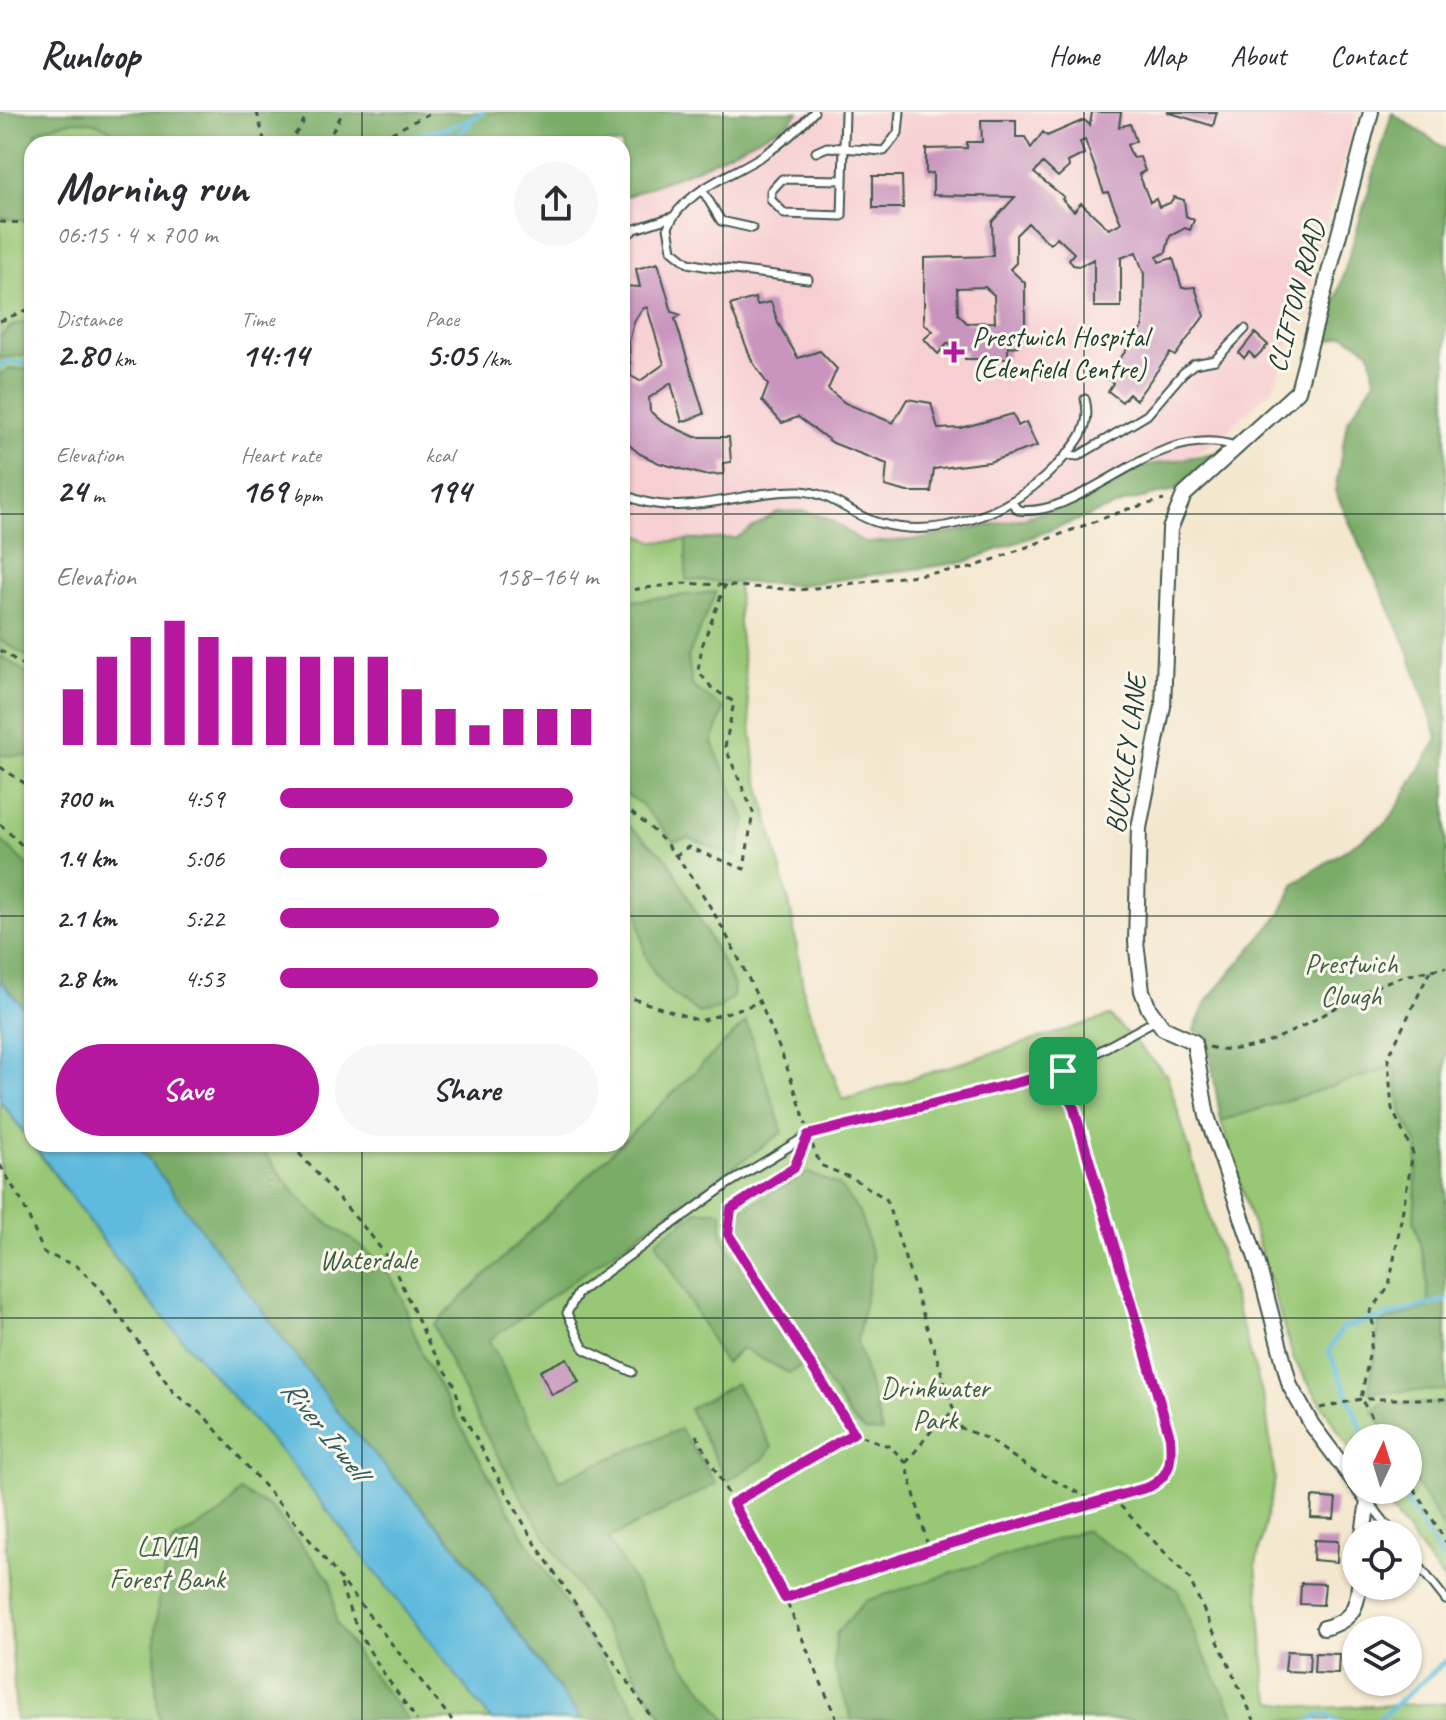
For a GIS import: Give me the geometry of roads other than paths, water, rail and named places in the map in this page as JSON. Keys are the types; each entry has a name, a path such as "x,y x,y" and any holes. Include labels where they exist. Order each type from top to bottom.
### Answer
{"street":[{"name":"CLIFTON ROAD","path":"1184,495 1298,391 1371,112"},
{"name":"BUCKLEY LANE","path":"1156,1020 1142,991 1138,969 1136,870 1139,828 1163,706 1170,529 1184,495"},
{"path":"1156,1020 1171,1033 1194,1042 1207,1116 1258,1264 1290,1386 1342,1464"},
{"path":"1324,1628 1343,1622 1354,1611 1356,1600"}],"lane":[{"path":"808,279 688,263 672,250 668,227 684,202 765,154 801,127 814,112"},
{"path":"843,180 782,179 771,191 771,200 785,214 842,216 845,112"},
{"path":"816,152 827,147 884,151 898,133 900,112"},
{"path":"703,191 721,221 752,228"},
{"path":"630,233 672,217"},
{"path":"1066,455 1078,456 1147,415 1183,373 1194,364 1215,360 1245,329"},
{"path":"630,495 670,505 803,491 837,500 879,524 902,527 953,523 1012,503 1027,493 1066,455 1087,425 1085,399"},
{"path":"1012,503 1018,510 1026,511 1047,506 1072,497 1133,462 1181,446 1204,443 1237,447"},
{"path":"632,1372 584,1349 567,1313 578,1293 728,1184 808,1135 1063,1071 1156,1020"},
{"path":"1371,1504 1383,1520"},
{"path":"1422,1570 1446,1600"}],"water":[{"path":"0,980 24,1008 24,1132 0,1101"},
{"name":"River Irwell","path":"39,1152 143,1152 348,1425 456,1547 581,1720 491,1720 292,1465 137,1287"}],"waterway":[{"path":"417,136 453,126 483,112"},
{"path":"459,136 470,123"},
{"path":"0,366 6,362 24,363"},
{"path":"1360,1424 1329,1351 1342,1328 1446,1300"},
{"path":"1408,1504 1446,1564"},
{"path":"1378,1720 1446,1661"},
{"path":"1311,1720 1324,1714 1336,1720"}],"place":[{"name":"Prestwich Hospital (Edenfield Centre)","path":"954,352"}],"park label":[{"name":"Prestwich Clough","path":"1351,979"},
{"name":"Waterdale","path":"368,1259"},
{"name":"Drinkwater Park","path":"935,1403"},
{"name":"LIVIA Forest Bank","path":"167,1562"}]}
